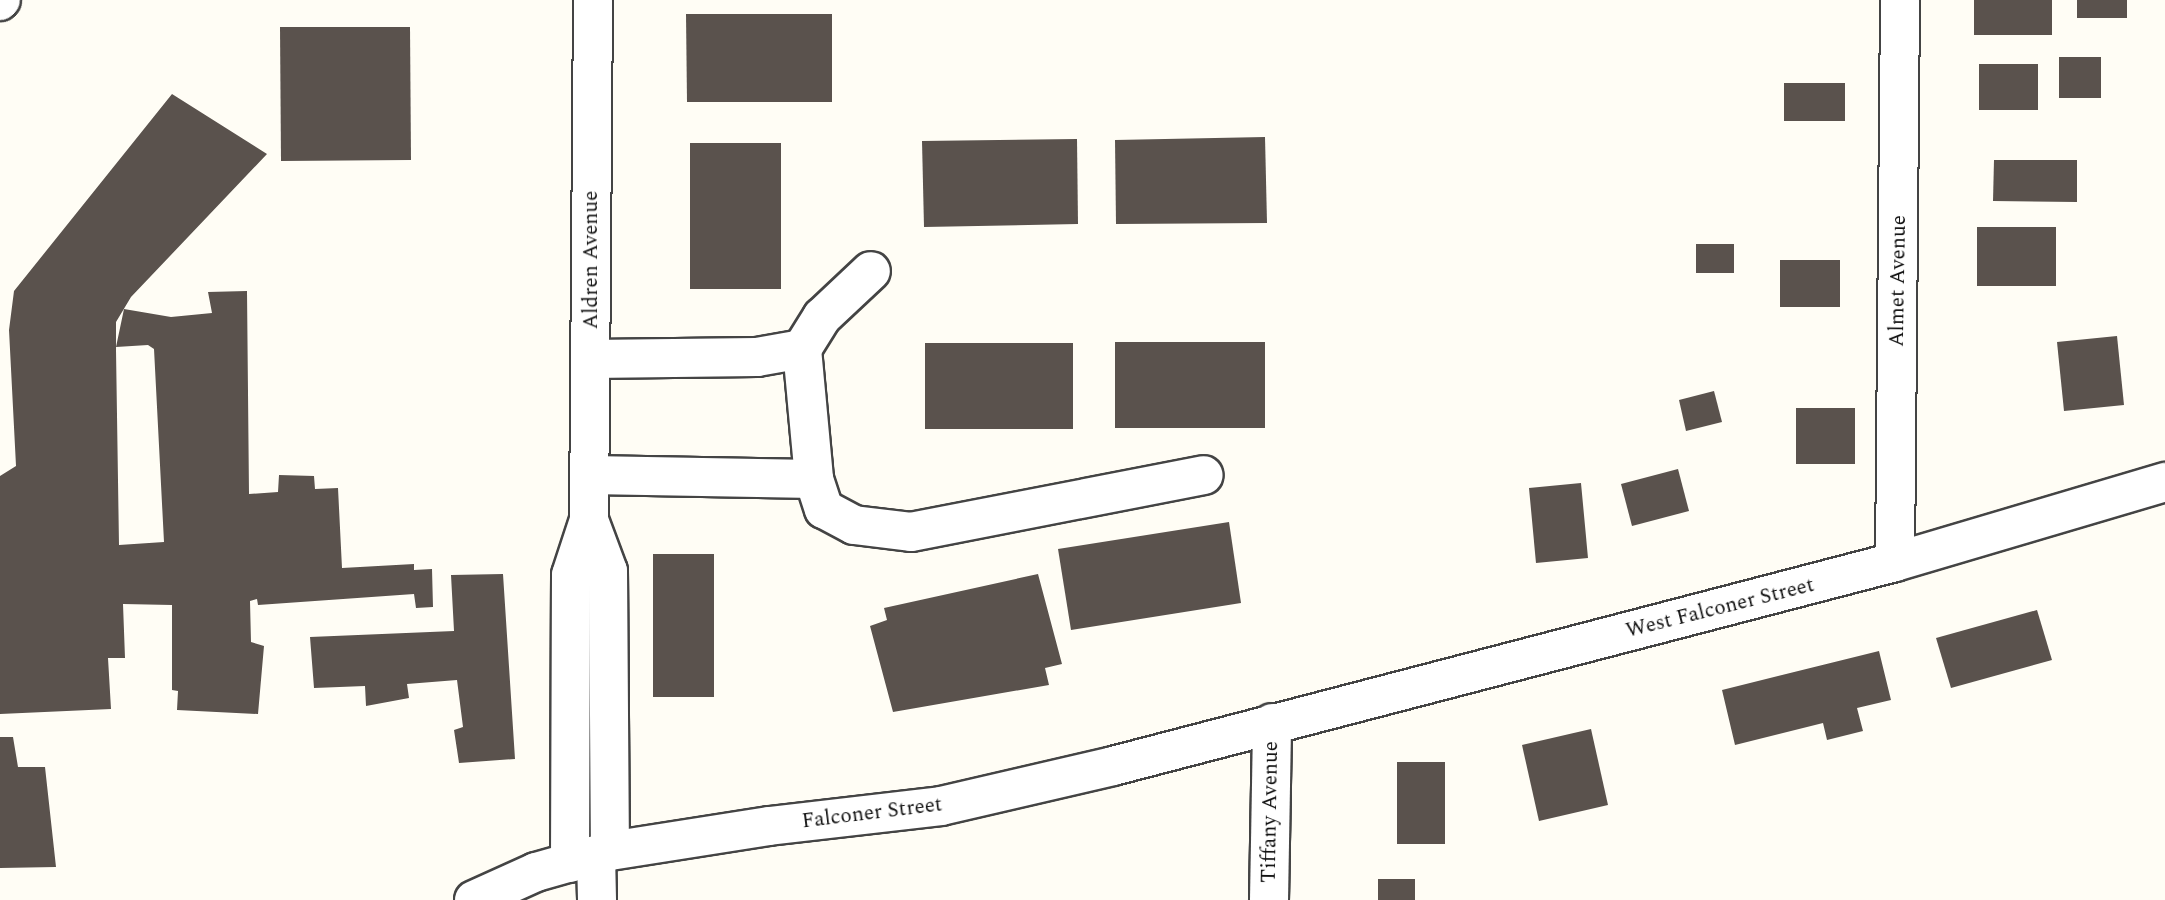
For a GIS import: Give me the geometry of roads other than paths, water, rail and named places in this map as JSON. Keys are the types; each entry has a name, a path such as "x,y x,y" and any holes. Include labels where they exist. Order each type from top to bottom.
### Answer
{"street":[{"name":"Aldren Avenue","path":"593,0 589,520 571,575 597,900"},
{"name":"Almet Avenue","path":"1895,562 1900,0"},
{"path":"871,271 822,317 802,349 814,479 824,509 854,525 911,532 1203,475"},
{"path":"591,359 757,358 802,349"},
{"path":"590,475 814,479"},
{"name":"West Falconer Street","path":"1272,723 1895,562 2165,482"},
{"name":"Falconer Street","path":"474,900 536,872 592,856 769,826 941,806 1113,766 1272,723"},
{"name":"Tiffany Avenue","path":"1269,900 1272,723"}]}
